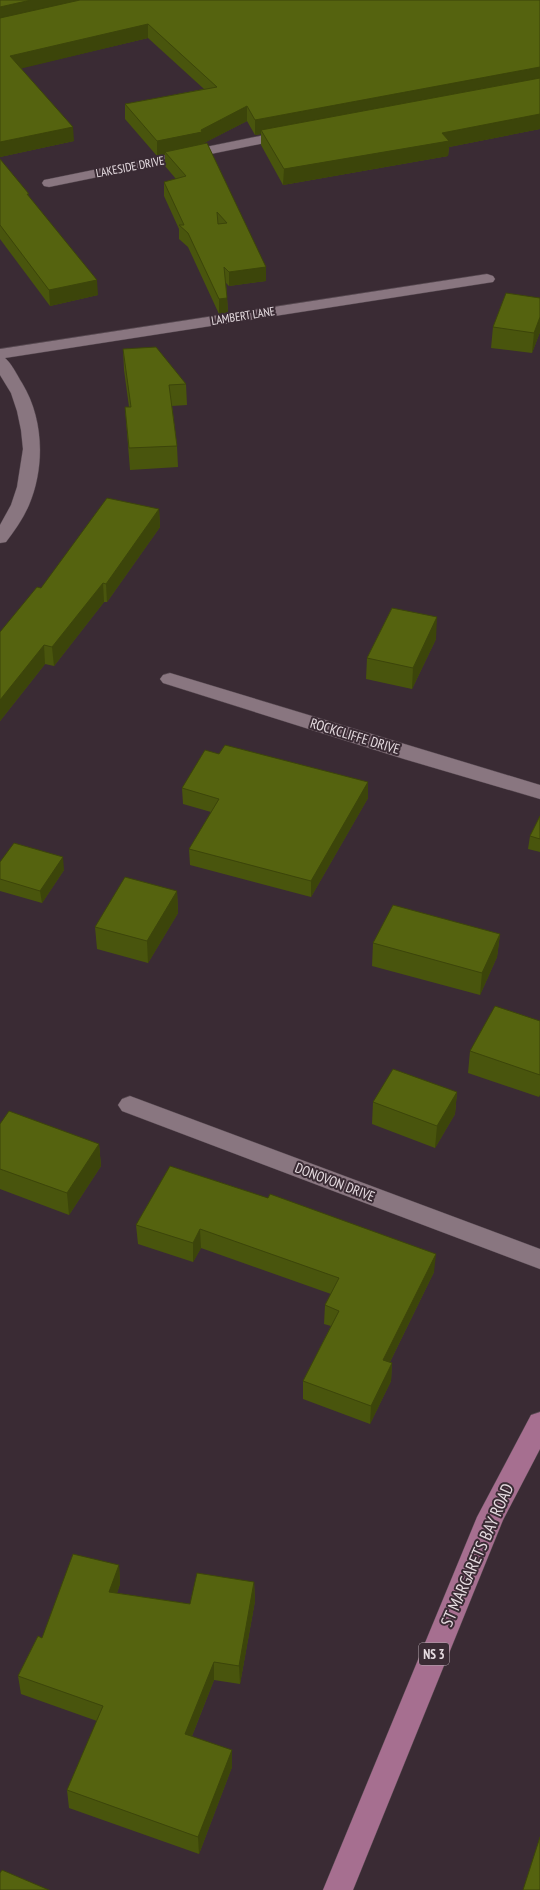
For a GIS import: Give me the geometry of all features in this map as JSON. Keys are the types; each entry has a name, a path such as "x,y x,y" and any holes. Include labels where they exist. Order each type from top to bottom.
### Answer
{"main road":[{"name":"ST MARGARETS BAY ROAD","path":"338,1890 491,1516 540,1423"}],"street":[{"name":"LAKESIDE DRIVE","path":"49,183 304,131"},
{"name":"LAMBERT LANE","path":"0,354 487,279"},
{"path":"0,362 19,393 27,415 31,437 32,461 27,485 17,509 0,538"},
{"name":"ROCKCLIFFE DRIVE","path":"170,679 411,754 540,792"},
{"name":"DONOVON DRIVE","path":"130,1105 540,1260"}],"building":[{"path":"0,0 31,0 0,7"},
{"path":"80,0 540,0 540,67 255,120 247,106 201,130 202,132 157,141 125,104 217,87 148,24 10,56 73,127 0,142 0,18"},
{"path":"540,78 540,114 442,133 449,141 284,169 261,130"},
{"path":"207,143 266,267 229,272 224,267 227,298 219,299 188,233 179,225 184,225 164,182 186,176 165,152","holes":["217,212 227,223 218,224"]},
{"path":"0,159 97,280 49,290 0,225"},
{"path":"506,293 540,298 540,317 534,333 493,327"},
{"path":"156,347 186,384 169,385 177,446 129,448 125,407 131,407 123,349"},
{"path":"107,498 159,509 106,584 103,583 52,647 44,645 0,700 0,632 37,587 41,588"},
{"path":"392,608 437,617 413,668 367,658"},
{"path":"225,745 368,782 311,881 189,849 219,799 182,788 205,750 219,754"},
{"path":"540,816 540,839 530,836"},
{"path":"14,843 63,857 40,891 0,879 0,862"},
{"path":"125,877 177,891 147,941 95,927"},
{"path":"393,905 500,934 482,973 373,943"},
{"path":"495,1006 540,1021 540,1075 470,1051"},
{"path":"393,1069 457,1092 437,1126 373,1102"},
{"path":"9,1111 99,1144 67,1193 0,1169 0,1124"},
{"path":"170,1166 268,1198 270,1194 436,1254 383,1360 392,1363 371,1406 303,1381 339,1311 325,1305 339,1278 200,1229 193,1243 136,1225"},
{"path":"73,1554 119,1565 109,1592 190,1604 197,1573 254,1582 239,1666 214,1662 185,1734 232,1750 198,1837 67,1790 103,1706 18,1676 38,1636 42,1638"},
{"path":"540,1837 540,1890 523,1890"},
{"path":"2,1870 49,1890 0,1890 0,1873"}]}
